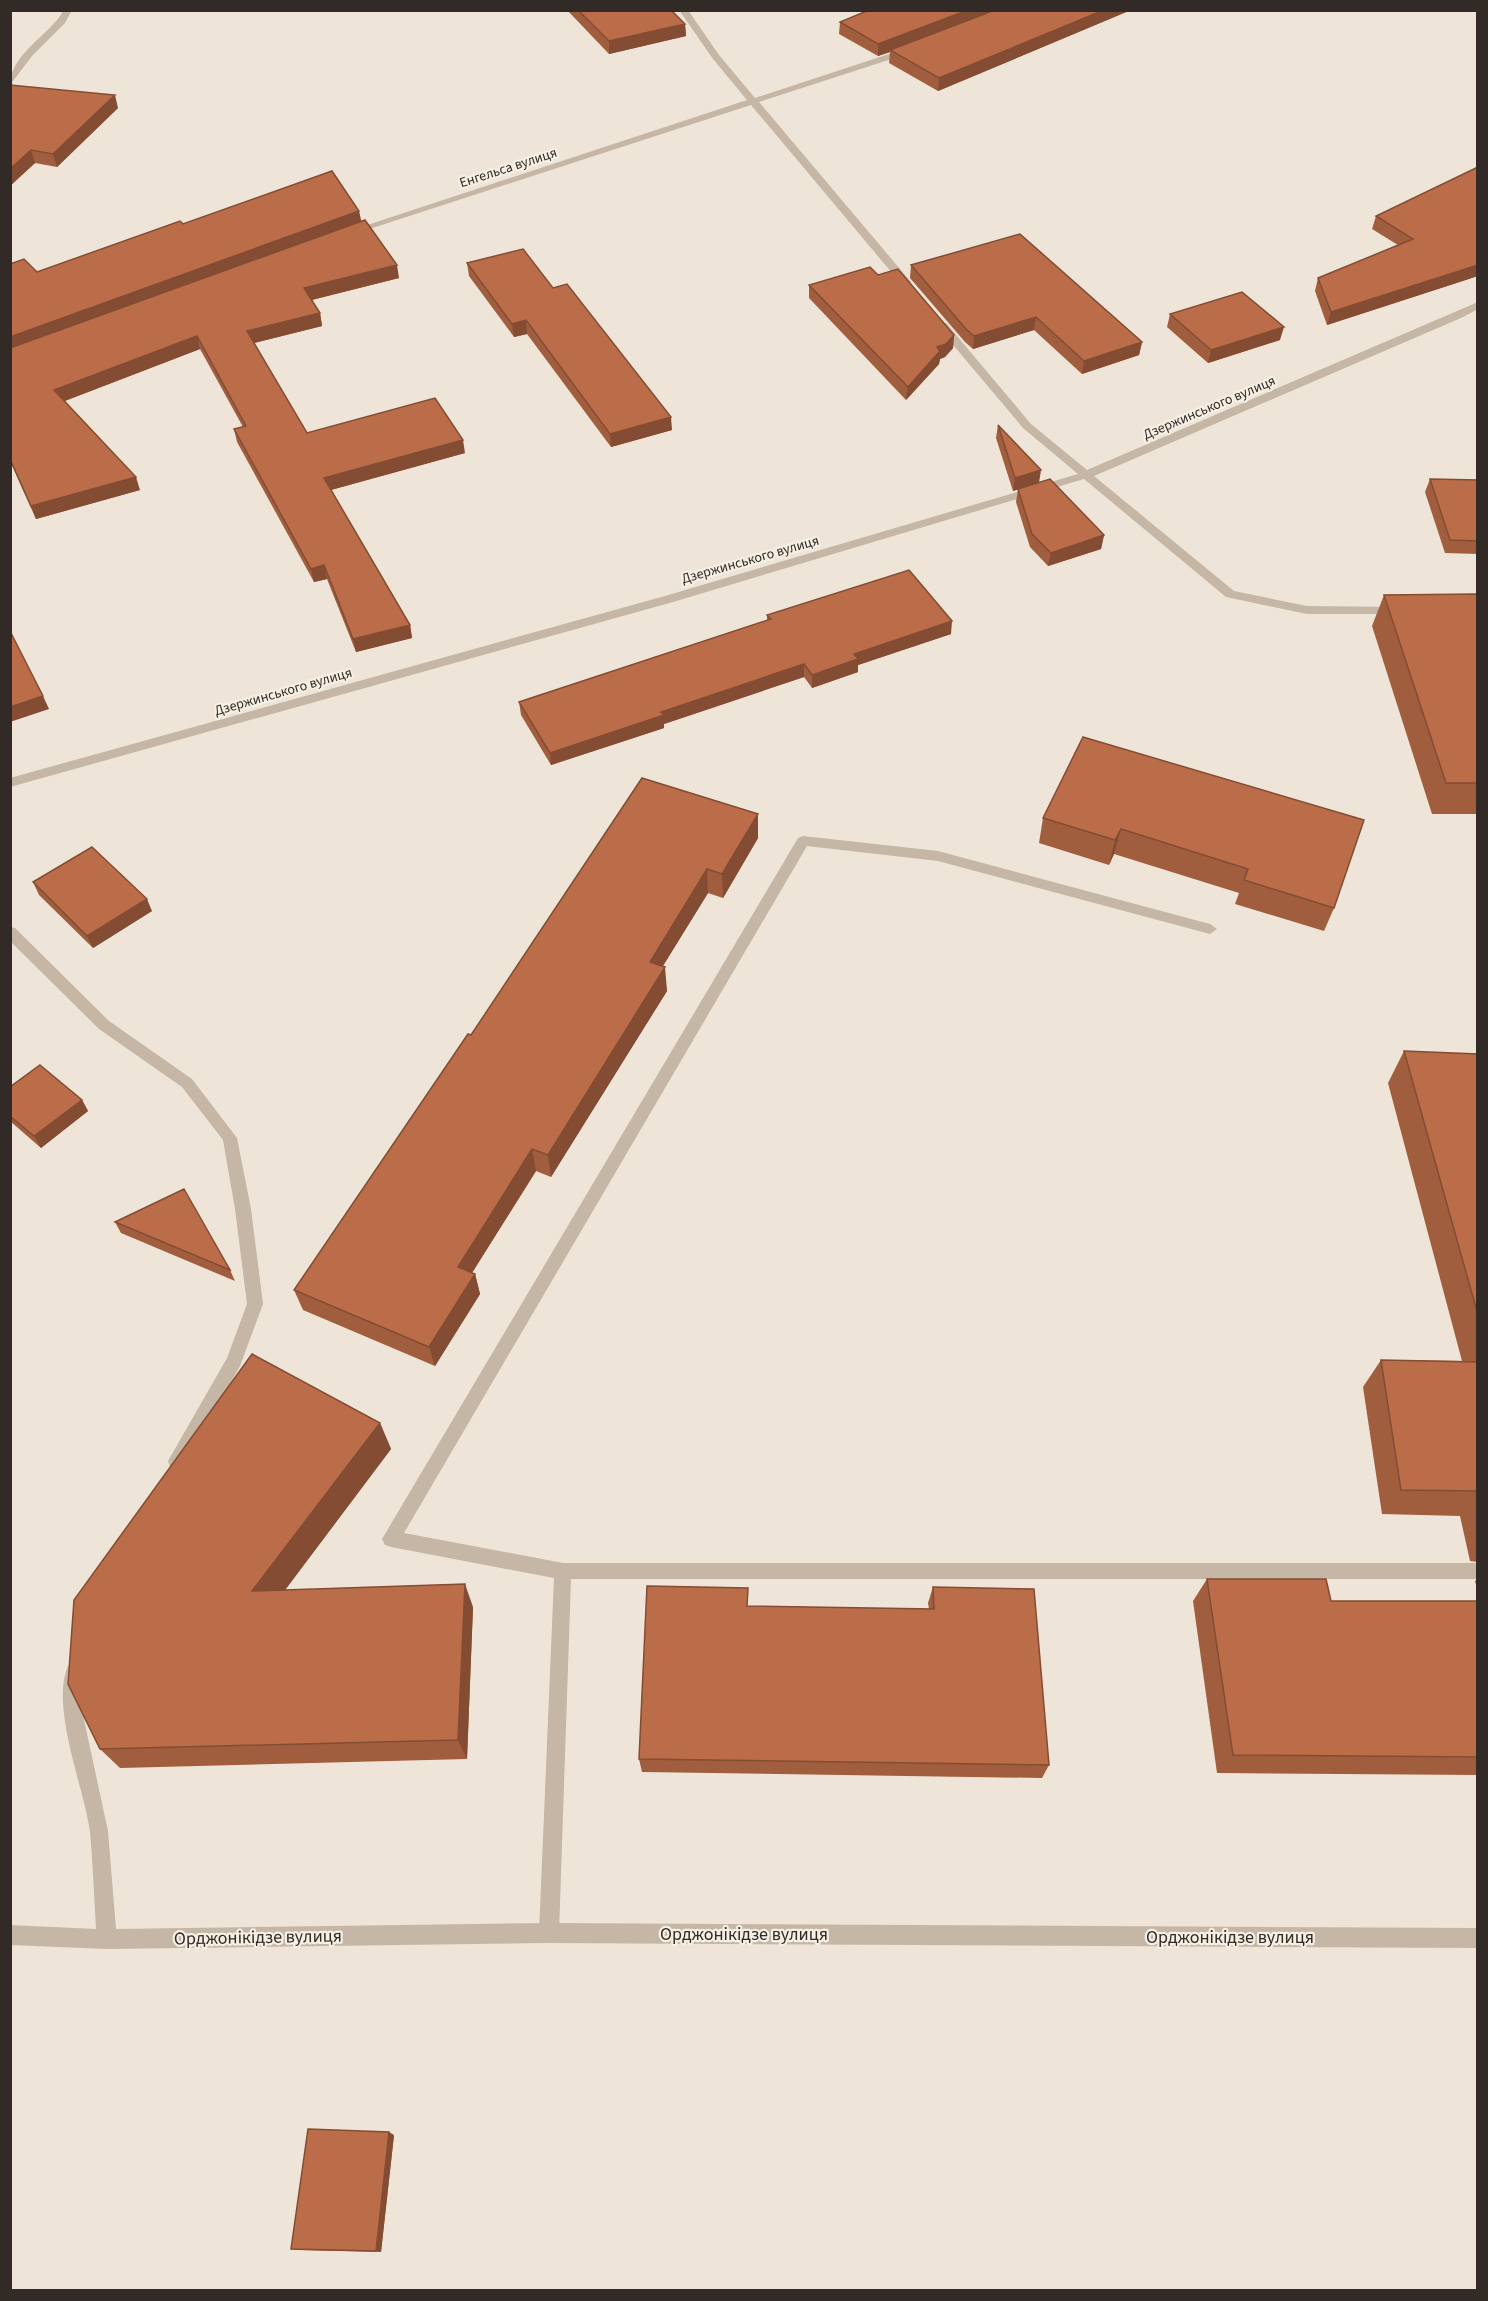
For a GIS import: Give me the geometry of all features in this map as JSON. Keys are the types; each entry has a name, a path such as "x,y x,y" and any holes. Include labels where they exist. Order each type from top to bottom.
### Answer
{"street":[{"path":"10,82 29,54 62,21 68,10"},
{"path":"683,10 716,57 913,291"},
{"name":"Енгельса вулиця","path":"337,237 754,102 921,45"},
{"name":"Дзержинського вулиця","path":"10,783 669,599 1086,475 1446,321 1478,305"},
{"path":"936,318 1027,426 1230,594 1307,610 1409,611"},
{"path":"1210,928 938,856 803,841 391,1539 563,1571 1478,1571"},
{"path":"10,932 104,1025 187,1083 230,1138 243,1209 255,1305 234,1361 167,1476"},
{"path":"549,1934 563,1571"},
{"path":"75,1657 71,1701 99,1831 107,1939"},
{"name":"Орджонікідзе вулиця","path":"10,1935 107,1939 549,1934 1478,1938"}],"building":[{"path":"578,10 671,10 685,24 609,41"},
{"path":"869,10 968,10 878,44 840,22"},
{"path":"995,10 1104,10 939,78 890,50"},
{"path":"10,85 115,95 53,154 31,150 10,169"},
{"path":"1478,167 1478,265 1331,312 1318,278 1413,239 1376,216"},
{"path":"332,171 359,211 10,337 10,264 24,259 37,272 180,221 183,224"},
{"path":"365,220 397,265 304,288 320,313 247,331 307,433 435,398 463,440 324,478 410,625 353,639 324,565 311,569 234,429 246,426 197,336 54,390 136,477 31,506 10,459 10,348"},
{"path":"1020,234 1142,342 1084,361 1036,317 974,336 911,265"},
{"path":"523,249 553,288 567,284 671,417 610,434 526,320 512,324 467,263"},
{"path":"870,267 878,275 898,269 954,335 946,344 937,347 940,351 908,387 809,285"},
{"path":"1242,292 1284,327 1211,350 1170,314"},
{"path":"998,425 1041,470 1015,478"},
{"path":"1050,479 1104,535 1051,553 1032,534 1018,489"},
{"path":"1430,479 1478,480 1478,541 1450,540"},
{"path":"909,570 952,621 854,654 858,659 812,675 804,664 661,712 664,715 550,753 519,702 771,619 767,615"},
{"path":"1478,594 1478,783 1446,783 1384,595"},
{"path":"10,633 43,696 10,707"},
{"path":"1083,737 1364,820 1334,908 1244,880 1248,869 1121,829 1115,840 1043,818"},
{"path":"642,778 758,814 722,874 707,869 650,962 665,967 548,1155 532,1149 458,1267 475,1274 429,1347 294,1290 468,1034 471,1035"},
{"path":"92,847 147,899 87,936 33,882"},
{"path":"1404,1051 1478,1054 1478,1315"},
{"path":"40,1065 82,1100 34,1136 10,1116 10,1087"},
{"path":"184,1189 230,1270 115,1222"},
{"path":"252,1354 380,1423 252,1591 465,1584 458,1740 100,1749 68,1684 74,1600"},
{"path":"1381,1360 1478,1362 1478,1491 1401,1490"},
{"path":"1207,1579 1326,1579 1331,1601 1478,1601 1478,1757 1233,1755"},
{"path":"647,1586 748,1588 747,1606 934,1609 933,1587 1034,1589 1049,1765 639,1759"},
{"path":"308,2129 389,2132 376,2251 291,2249"}]}
